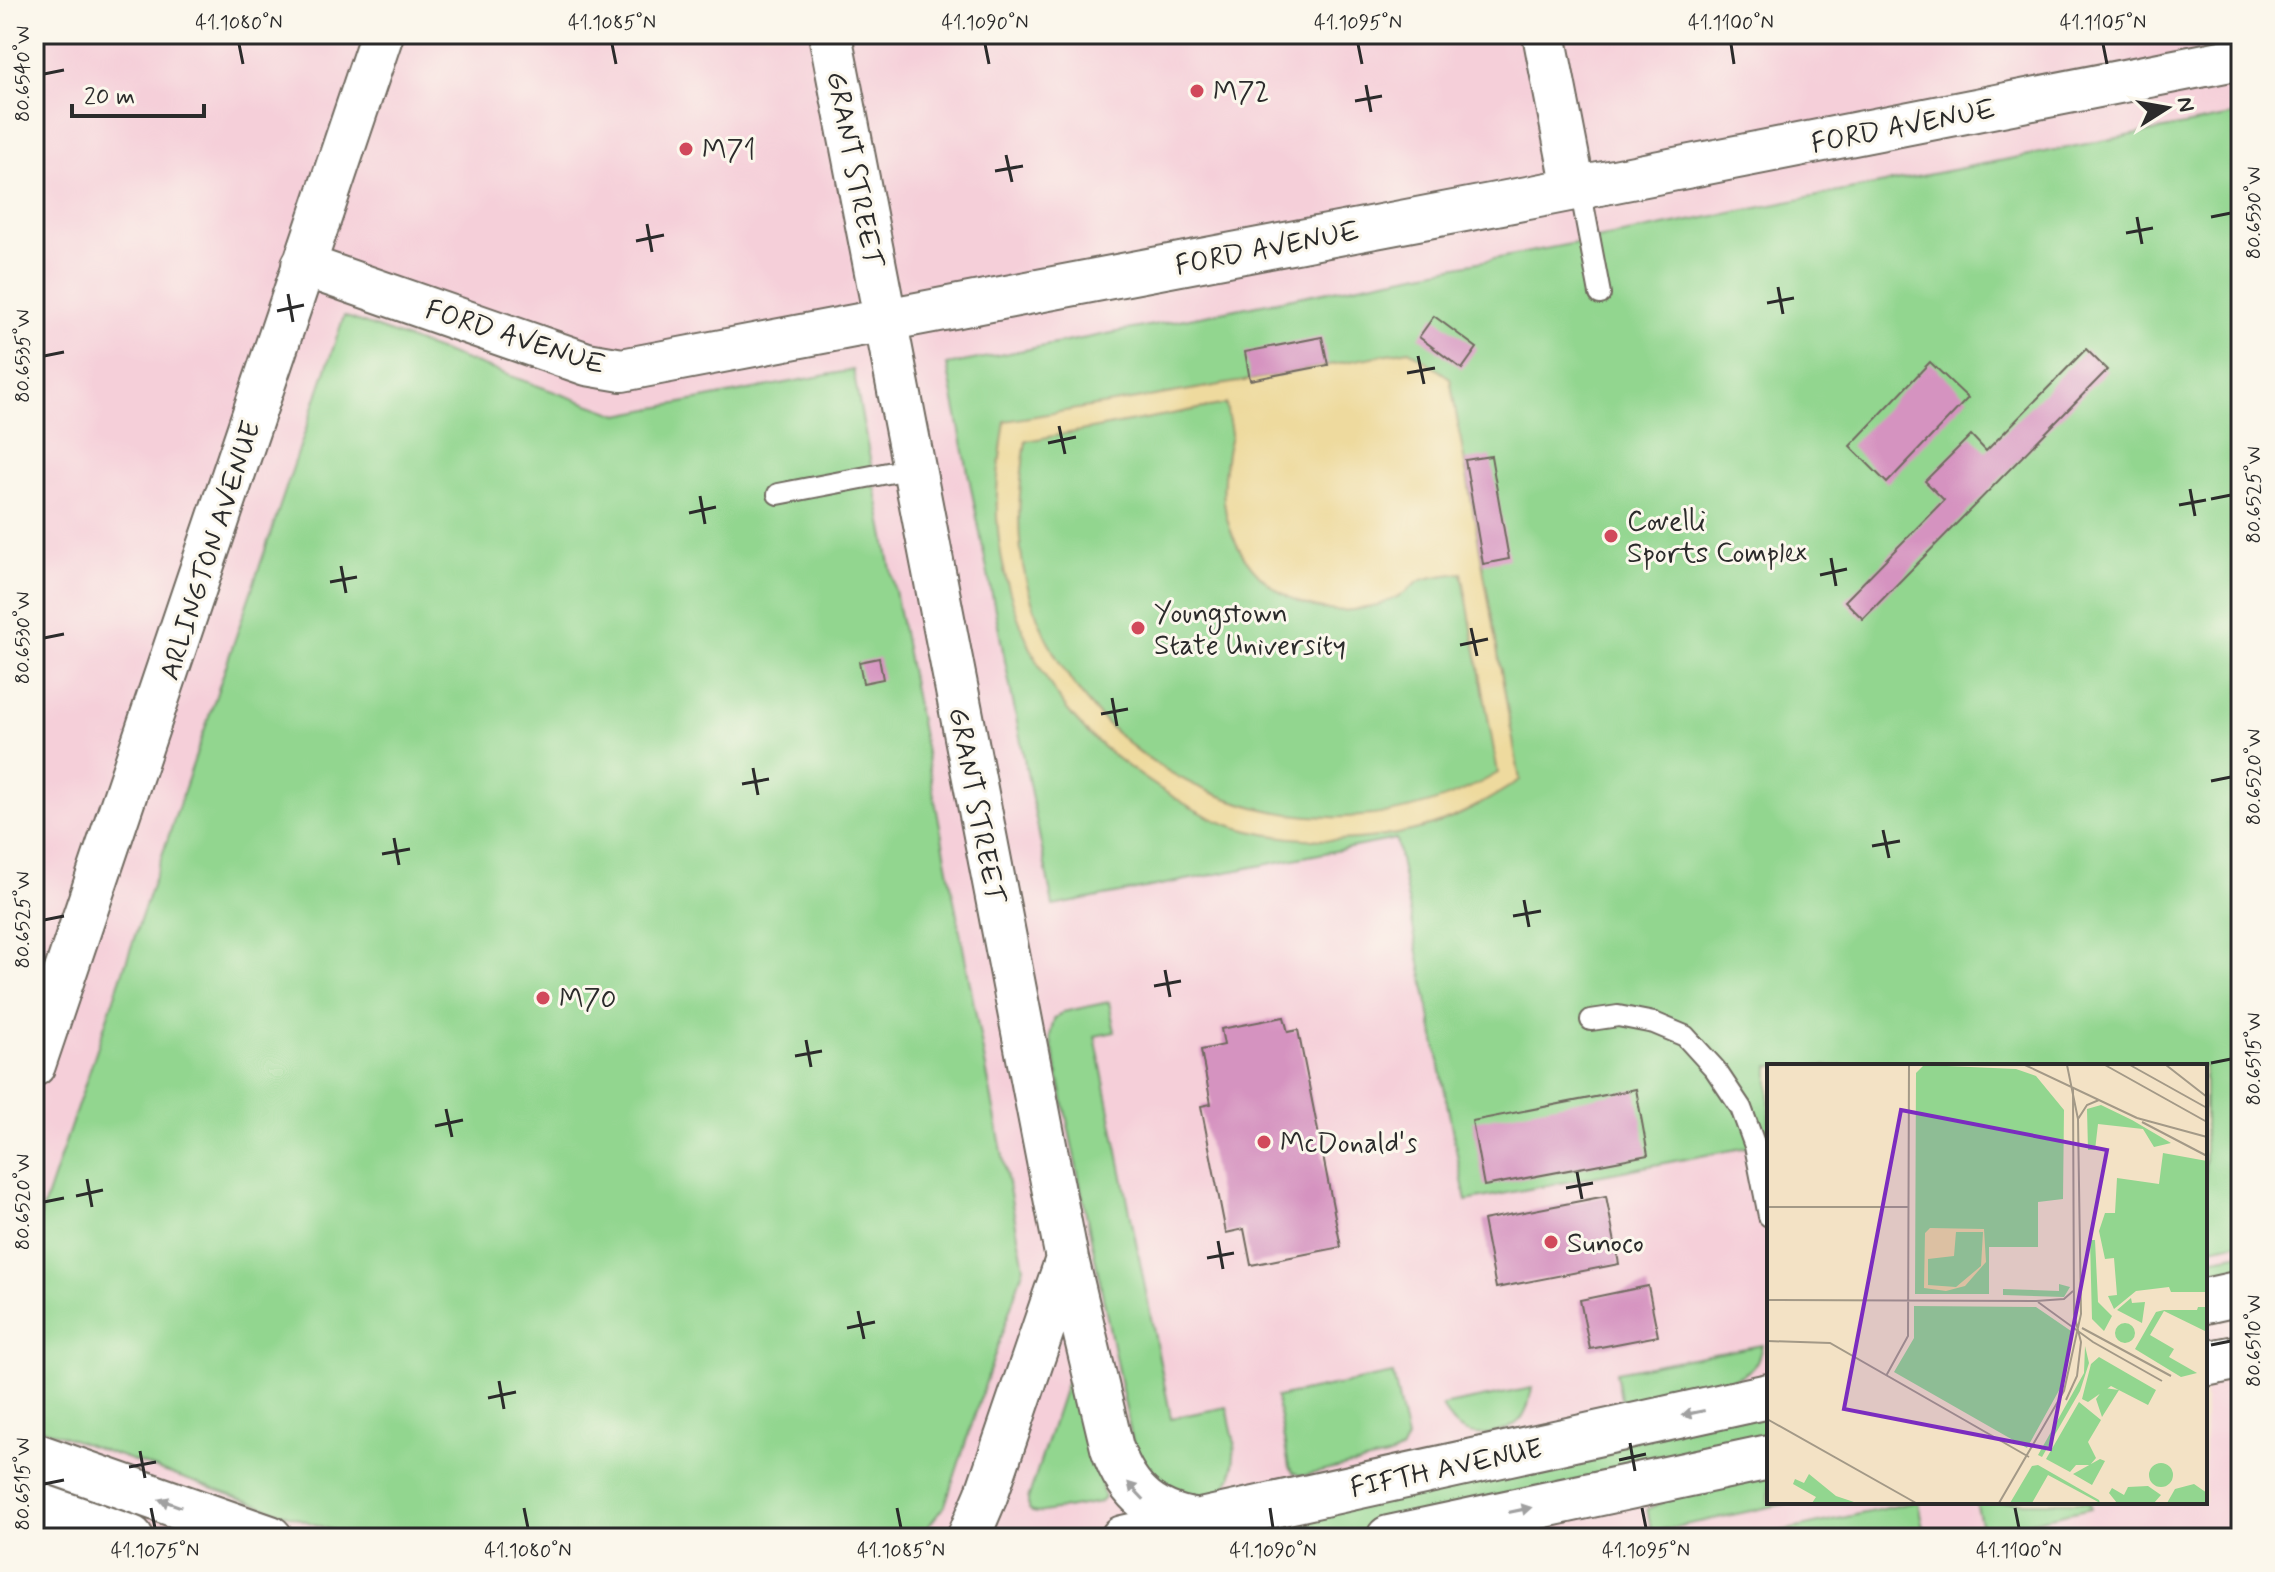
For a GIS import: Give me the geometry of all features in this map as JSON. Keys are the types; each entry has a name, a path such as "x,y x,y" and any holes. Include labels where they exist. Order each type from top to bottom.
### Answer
{"main road":[{"path":"2207,1301 2241,1293"},
{"path":"2207,1364 2241,1357"},
{"name":"FIFTH AVENUE","path":"1123,1538 1767,1396"},
{"path":"34,1455 270,1538"},
{"name":"FIFTH AVENUE","path":"1389,1538 1767,1457"},
{"path":"34,1504 131,1538"}],"street":[{"name":"ARLINGTON AVENUE","path":"34,1065 382,34"},
{"name":"GRANT STREET","path":"830,34 1067,1259 1112,1448 1118,1467 1136,1494 1166,1513 1205,1522"},
{"path":"1544,34 1577,189"},
{"name":"FORD AVENUE","path":"303,265 587,364 622,370 1577,189 2241,58"},
{"path":"968,1538 986,1496 1067,1259"}],"lane":[{"path":"1577,189 1600,294"},
{"path":"778,494 914,468"},
{"path":"1591,1020 1618,1016 1654,1023 1685,1036 1715,1069 1741,1108 1755,1146 1767,1206"}],"shaded area":[{"name":"Youngstown State University","path":"34,34 2241,34 2241,1538 34,1538"}],"green space":[{"name":"Covelli Sports Complex","path":"2241,114 2241,1242 2207,1249 2207,1064 1767,1064 1767,1143 1466,1201 1396,839 1053,906 947,365"},
{"name":"M70","path":"344,316 619,415 853,370 1024,1267 945,1505 919,1538 354,1538 34,1426 34,1235"},
{"path":"1109,1002 1115,1032 1095,1036 1171,1418 1227,1407 1235,1444 1232,1476 1221,1494 1206,1498 1183,1499 1164,1492 1137,1464 1050,1036 1054,1019 1063,1012"},
{"path":"2241,1253 2241,1272 2207,1279 2207,1260"},
{"path":"1762,1345 1753,1367 1729,1380 1692,1391 1622,1404 1616,1372"},
{"path":"1079,1358 1104,1498 1100,1502 1032,1512 1028,1509 1028,1499 1074,1359"},
{"path":"1393,1374 1407,1439 1401,1451 1302,1476 1294,1473 1289,1467 1276,1397"},
{"path":"1532,1388 1528,1407 1520,1420 1505,1429 1487,1434 1469,1433 1458,1428 1442,1406"},
{"path":"1767,1396 1767,1457 1389,1538 1123,1538"},
{"path":"1767,1464 1767,1504 1784,1504 1652,1532 1647,1509 1732,1472"},
{"path":"1906,1504 1918,1504 1925,1538 1750,1538"},
{"path":"1976,1504 2090,1504 2091,1508 1983,1532"}],"sand":[{"path":"1409,350 1450,378 1520,780 1488,800 1433,825 1360,839 1284,837 1235,827 1215,820 1159,788 1104,748 1075,719 1046,678 1023,630 1001,554 997,502 1005,421","holes":["1226,404 1231,434 1223,488 1229,525 1238,547 1252,567 1270,584 1290,598 1335,611 1378,605 1401,595 1420,581 1462,573 1498,773 1428,804 1355,817 1283,813 1214,794 1150,760 1096,712 1054,652 1026,580 1020,545 1019,510 1026,441"]}],"building":[{"path":"1434,316 1477,348 1462,369 1419,337"},
{"path":"1322,337 1328,365 1250,380 1245,352"},
{"path":"2086,349 2107,370 1863,619 1845,601 1944,500 1925,481 1971,435 1986,451"},
{"path":"1930,362 1968,398 1887,483 1850,446"},
{"path":"1491,456 1509,559 1483,564 1465,460"},
{"path":"879,658 883,679 863,683 859,662"},
{"name":"McDonald's","path":"1284,1017 1288,1032 1298,1030 1341,1247 1251,1265 1244,1229 1226,1233 1201,1106 1211,1104 1201,1050 1224,1045 1221,1029"},
{"path":"1636,1089 1648,1155 1484,1186 1472,1121"},
{"name":"Sunoco","path":"1606,1196 1619,1264 1496,1288 1483,1220"},
{"path":"1648,1286 1658,1336 1590,1349 1580,1300"}],"place":[{"name":"M72","path":"1197,91"},
{"name":"M71","path":"686,149"},
{"name":"Covelli Sports Complex","path":"1611,536"},
{"name":"Youngstown State University","path":"1138,628"},
{"name":"M70","path":"543,998"},
{"name":"McDonald's","path":"1264,1142"},
{"name":"Sunoco","path":"1551,1242"}]}
